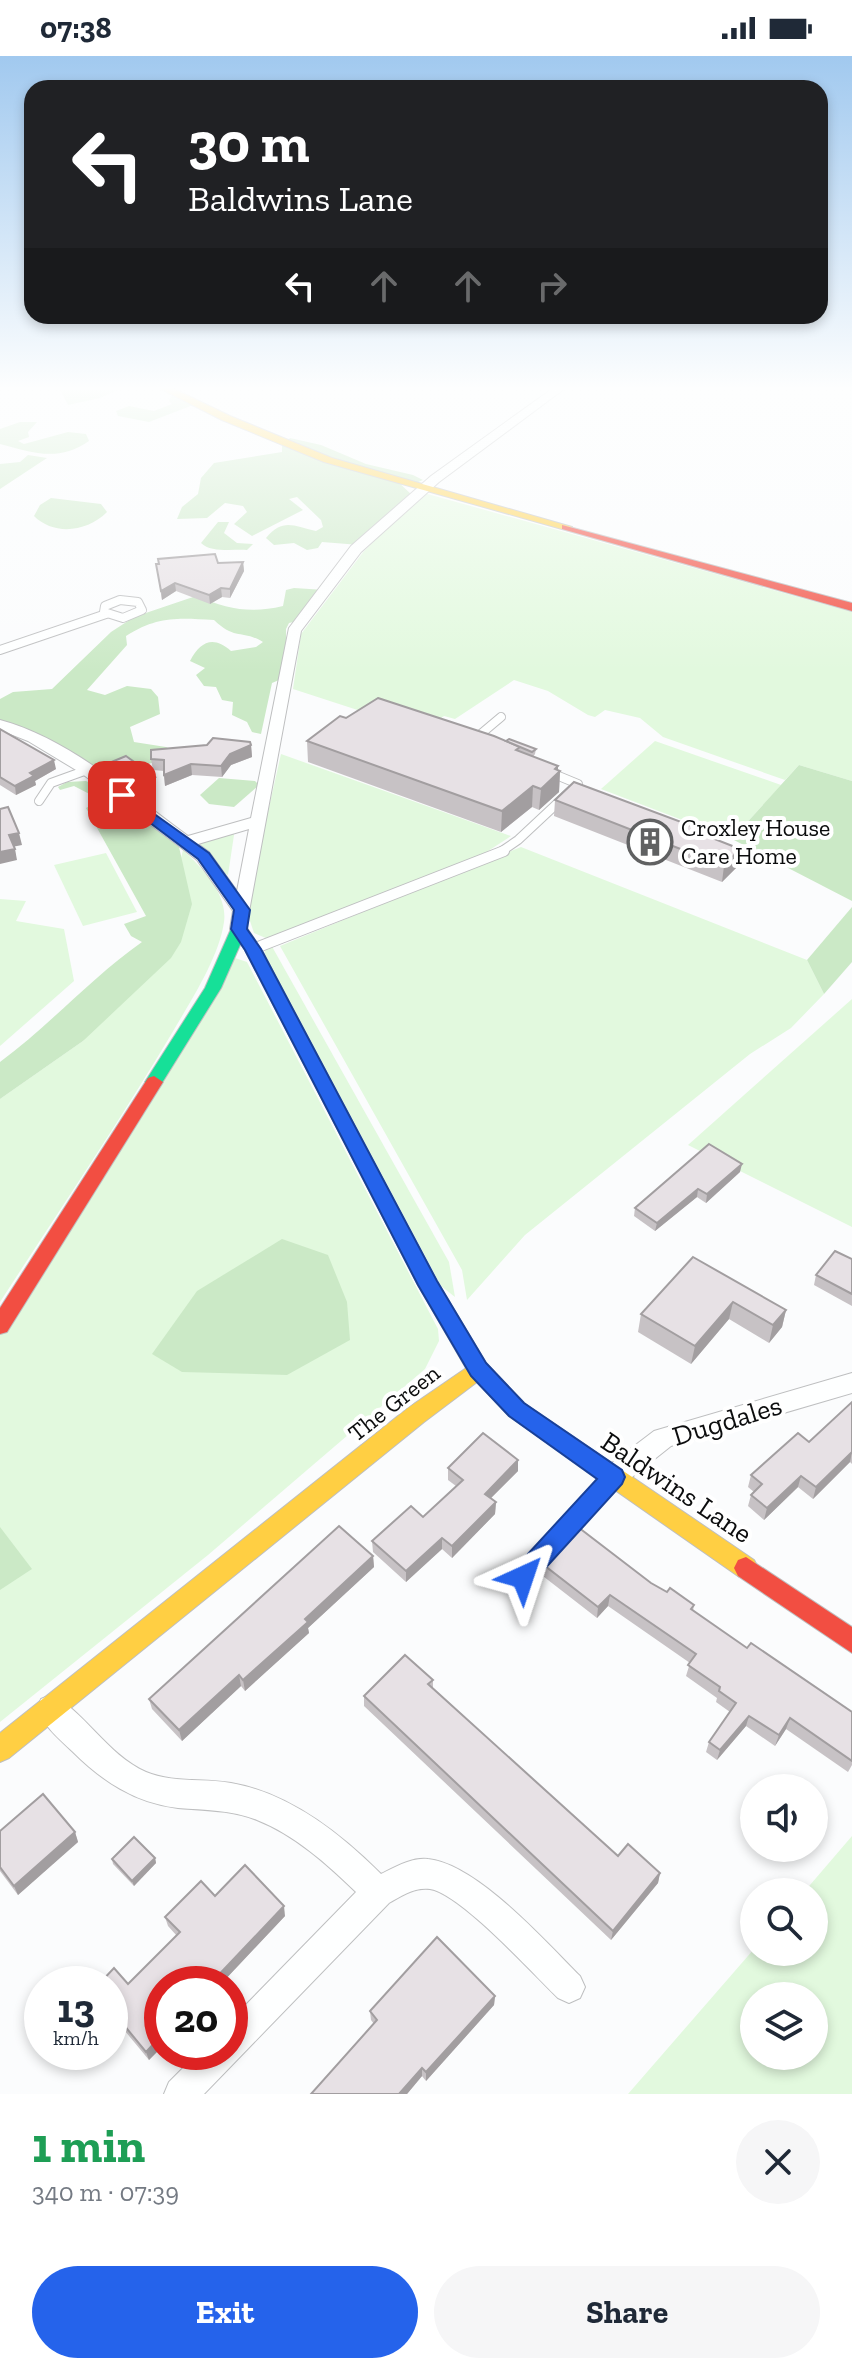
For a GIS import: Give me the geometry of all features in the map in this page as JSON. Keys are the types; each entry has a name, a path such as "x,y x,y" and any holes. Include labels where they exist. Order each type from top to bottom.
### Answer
{"street":[{"path":"402,481 852,607"},
{"path":"0,1326 213,988 240,920 294,631 356,549 433,481"},
{"path":"0,725 33,738 87,770 203,856 240,920"},
{"path":"185,842 259,821"},
{"name":"The Green","path":"0,1749 416,1415 478,1369 428,1285 240,920"},
{"name":"Baldwins Lane","path":"478,1369 517,1410 852,1641"},
{"name":"Dugdales","path":"613,1477 663,1438 852,1383"},
{"path":"51,1709 93,1751 139,1784 163,1791 242,1800 271,1812 312,1835 348,1862 378,1892"},
{"path":"248,2026 378,1892 409,1876 433,1874 453,1884 478,1902 569,1987"},
{"path":"181,2094 204,2070"}],"lane":[{"path":"0,650 106,614 129,617 139,613 142,607 132,600 114,601 105,606 106,614"},
{"path":"488,743 476,738 501,717"},
{"path":"253,949 503,851 578,784 539,768"},
{"path":"39,801 51,783 87,770"},
{"path":"523,1577 613,1477"}],"green space":[{"path":"0,481 12,481 0,489"},
{"path":"200,481 397,481 412,495 360,545 322,542 318,548 307,550 294,543 274,545 266,538 283,526 316,531 323,527 321,520 297,497 289,499 303,510 252,536 234,524 247,512 243,506 225,503 207,518 177,519 182,507 198,494"},
{"path":"424,493 852,612 852,781 799,765 785,780 663,737 640,718 605,710 595,717 588,715 548,691 514,680 455,719 444,716 422,731 293,689 301,634 364,551"},
{"path":"51,498 101,504 107,512 80,527 51,527 34,516 40,505"},
{"path":"218,522 229,522 224,533 237,543 253,544 247,550 205,546 201,543"},
{"path":"286,590 325,590 302,620 289,623 286,629 286,677 272,683 261,734 252,732 247,722 232,715 233,702 222,700 216,687 204,686 196,675 205,668 190,661 198,649 208,643 218,643 231,651 256,647 263,642 233,633 214,620 201,619 158,622 137,629 126,636 127,645 87,690 105,695 127,686 151,689 158,697 160,714 130,727 134,742 166,747 176,752 158,762 97,772 30,736 26,729 9,722 0,724 0,699 13,692 52,689 111,632 134,617 196,596 239,609 260,610 283,606"},
{"path":"655,741 781,785 732,839 601,789"},
{"path":"281,754 511,836 485,853 268,939 254,933 246,909"},
{"path":"799,765 852,781 852,901 732,839"},
{"path":"219,778 255,781 259,785 234,807 209,804 200,795"},
{"path":"86,781 102,788 179,847 192,904 181,942 171,958 83,1041 0,1099 0,1062 142,942 131,936 124,924 146,916 86,808 101,800 74,786 60,790 58,787 67,782"},
{"path":"233,832 228,875 221,872 199,842"},
{"path":"521,847 807,960 824,994 791,1028 750,1054 525,1235 467,1300 462,1270 280,946"},
{"path":"183,850 205,873 222,901 224,922 210,965 151,1067 0,1302 0,1099 83,1041 168,910"},
{"path":"106,853 137,912 83,926 54,865"},
{"path":"0,899 26,901 16,921 64,929 74,981 0,1046"},
{"path":"852,907 852,962 824,994 807,960"},
{"path":"270,943 449,1262 455,1297 441,1286 264,953"},
{"path":"235,958 247,962 438,1329 439,1341 425,1369 208,1555 0,1722 0,1326"},
{"path":"852,999 852,1227 688,1145"},
{"path":"282,1239 328,1255 347,1302 350,1340 287,1375 182,1372 152,1354 197,1291"},
{"path":"0,1527 32,1569 0,1590"},
{"path":"852,1836 852,2094 628,2094 740,1965 828,1966 828,1878 816,1878"}],"building":[{"path":"215,554 218,563 243,562 230,589 221,588 209,595 175,583 161,591 156,564 159,564 158,559"},
{"path":"378,698 494,736 520,747 516,750 558,766 555,769 560,771 541,789 533,786 502,811 307,741 340,716 346,718"},
{"path":"0,729 54,760 30,773 34,776 15,786 0,777"},
{"path":"213,738 250,742 251,745 230,754 221,766 191,764 164,775 164,760 151,759 151,750 207,745"},
{"path":"509,739 536,749 532,752 506,741"},
{"path":"126,756 155,777 137,784 109,763"},
{"path":"574,782 716,835 712,838 740,849 724,866 555,800"},
{"path":"8,807 19,833 9,835 15,849 0,852 0,809"},
{"path":"709,1144 742,1164 707,1194 698,1189 657,1223 635,1208"},
{"path":"835,1251 852,1259 852,1294 816,1275"},
{"path":"693,1257 786,1310 773,1325 733,1302 695,1346 641,1314"},
{"path":"852,1402 852,1452 816,1487 801,1476 767,1508 751,1495 762,1484 751,1475 798,1433 809,1442"},
{"path":"483,1433 518,1460 485,1494 496,1502 452,1546 442,1538 406,1571 372,1541 411,1506 423,1517 463,1480 448,1468"},
{"path":"574,1524 651,1583 667,1592 670,1588 694,1605 691,1609 747,1648 751,1643 852,1712 852,1761 790,1718 779,1735 749,1716 720,1750 709,1742 736,1703 719,1691 720,1687 688,1665 696,1654 610,1595 598,1607 540,1562"},
{"path":"339,1526 373,1556 305,1619 308,1622 243,1680 239,1675 179,1730 149,1699"},
{"path":"405,1655 433,1680 428,1684 618,1856 628,1844 660,1873 613,1931 364,1696"},
{"path":"43,1794 75,1832 14,1886 0,1867 0,1831"},
{"path":"134,1837 155,1858 132,1881 112,1859"},
{"path":"245,1865 284,1906 227,1966 146,1966 180,1932 165,1917 201,1881 215,1896"},
{"path":"437,1937 495,1996 426,2072 422,2068 399,2094 311,2094 377,2020 370,2011"},
{"path":"144,1968 144,2050 128,2030 128,1984"}],"traffic: fast":[{"path":"154,1082 213,988 239,929"}],"traffic: slow":[{"path":"403,481 566,527"},
{"path":"478,1369 517,1410 746,1568"},
{"path":"0,1749 416,1415 478,1369"}],"traffic: jam":[{"path":"566,527 852,607"},
{"path":"239,929 253,949 428,1285 478,1369"},
{"path":"0,1326 154,1082"},
{"path":"746,1568 852,1641"}],"place":[{"name":"Croxley House Care Home","path":"650,842"}],"route":[{"path":"122,795 203,856 242,910 239,929 253,949 375,1177 428,1285 478,1369 517,1410 613,1477 523,1577"}]}
